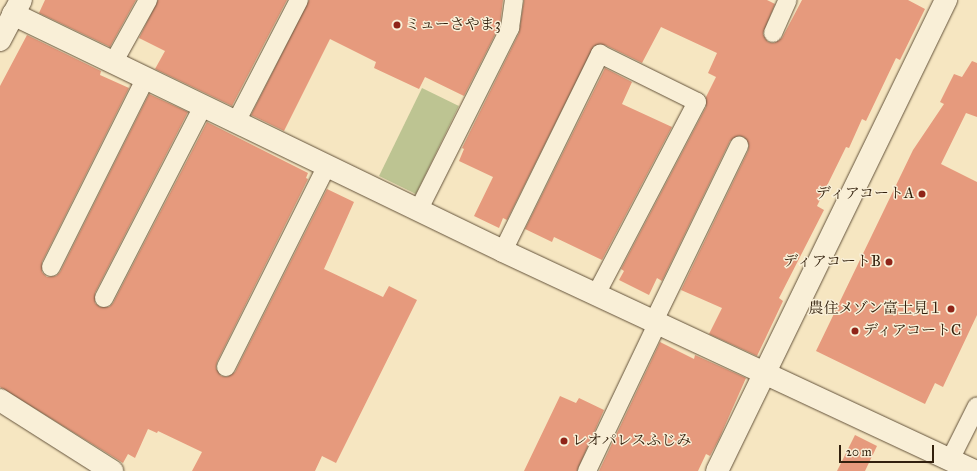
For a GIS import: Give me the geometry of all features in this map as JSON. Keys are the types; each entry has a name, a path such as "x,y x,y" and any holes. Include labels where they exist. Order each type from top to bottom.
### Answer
{"street":[{"path":"717,471 946,0"},
{"path":"0,40 17,7 113,63 145,79 419,209 503,251 973,471"},
{"path":"0,400 112,471"}],"lane":[{"path":"113,63 148,0"},
{"path":"236,122 299,0"},
{"path":"419,209 510,28 514,0"},
{"path":"773,33 788,0"},
{"path":"503,251 600,54 697,102 596,294"},
{"path":"51,267 145,79"},
{"path":"104,298 203,106"},
{"path":"587,471 655,322 739,146"},
{"path":"226,366 327,165"},
{"path":"950,460 977,406"}],"green space":[{"path":"422,88 459,106 416,194 379,176"}],"building":[{"path":"45,0 136,0 110,47 39,13"},
{"path":"158,0 287,0 232,106 155,69 165,51 139,38"},
{"path":"309,0 503,0 500,25 464,96 425,77 419,89 374,68 376,62 330,39 284,131 251,115"},
{"path":"524,0 767,0 775,4 763,34 768,42 774,43 782,38 802,0 908,0 925,9 900,60 896,58 866,121 862,119 849,148 846,147 817,206 824,210 779,298 783,301 757,356 709,334 722,308 681,290 748,151 749,145 744,137 738,136 730,141 662,281 657,278 649,295 619,280 624,271 621,269 706,107 706,97 716,77 708,73 717,53 661,27 642,63 605,45 594,46 507,220 503,218 499,228 474,216 493,177 459,161 464,149 462,148 519,33"},
{"path":"27,35 101,71 100,75 129,88 42,262 42,272 47,277 56,276 60,272 149,94 188,112 95,293 95,303 100,307 109,307 113,303 207,122 308,173 306,178 308,179 217,362 216,368 221,376 227,377 235,372 327,189 354,202 324,269 383,297 389,286 417,300 336,463 322,456 315,471 192,471 202,452 158,431 157,433 148,429 135,458 128,454 123,463 0,387 0,86"},
{"path":"972,61 977,63 977,117 966,113 941,164 977,182 977,315 943,387 935,383 925,404 816,351 913,150 944,104 940,102 954,74 962,77"},
{"path":"605,68 632,82 622,104 672,127 602,260 554,237 552,242 525,229"},
{"path":"660,342 694,359 695,355 746,378 719,439 710,456 706,454 698,471 599,471"},
{"name":"レオパレスふじみ","path":"560,396 576,403 579,398 604,410 577,471 524,471"},
{"path":"855,435 877,446 865,471 837,471"}],"place":[{"name":"ミューさやま3","path":"397,25"},
{"name":"ディアコートA","path":"922,194"},
{"name":"ディアコートB","path":"889,262"},
{"name":"農住メゾン富士見１","path":"951,309"},
{"name":"ディアコートC","path":"855,331"},
{"name":"レオパレスふじみ","path":"564,441"}]}
